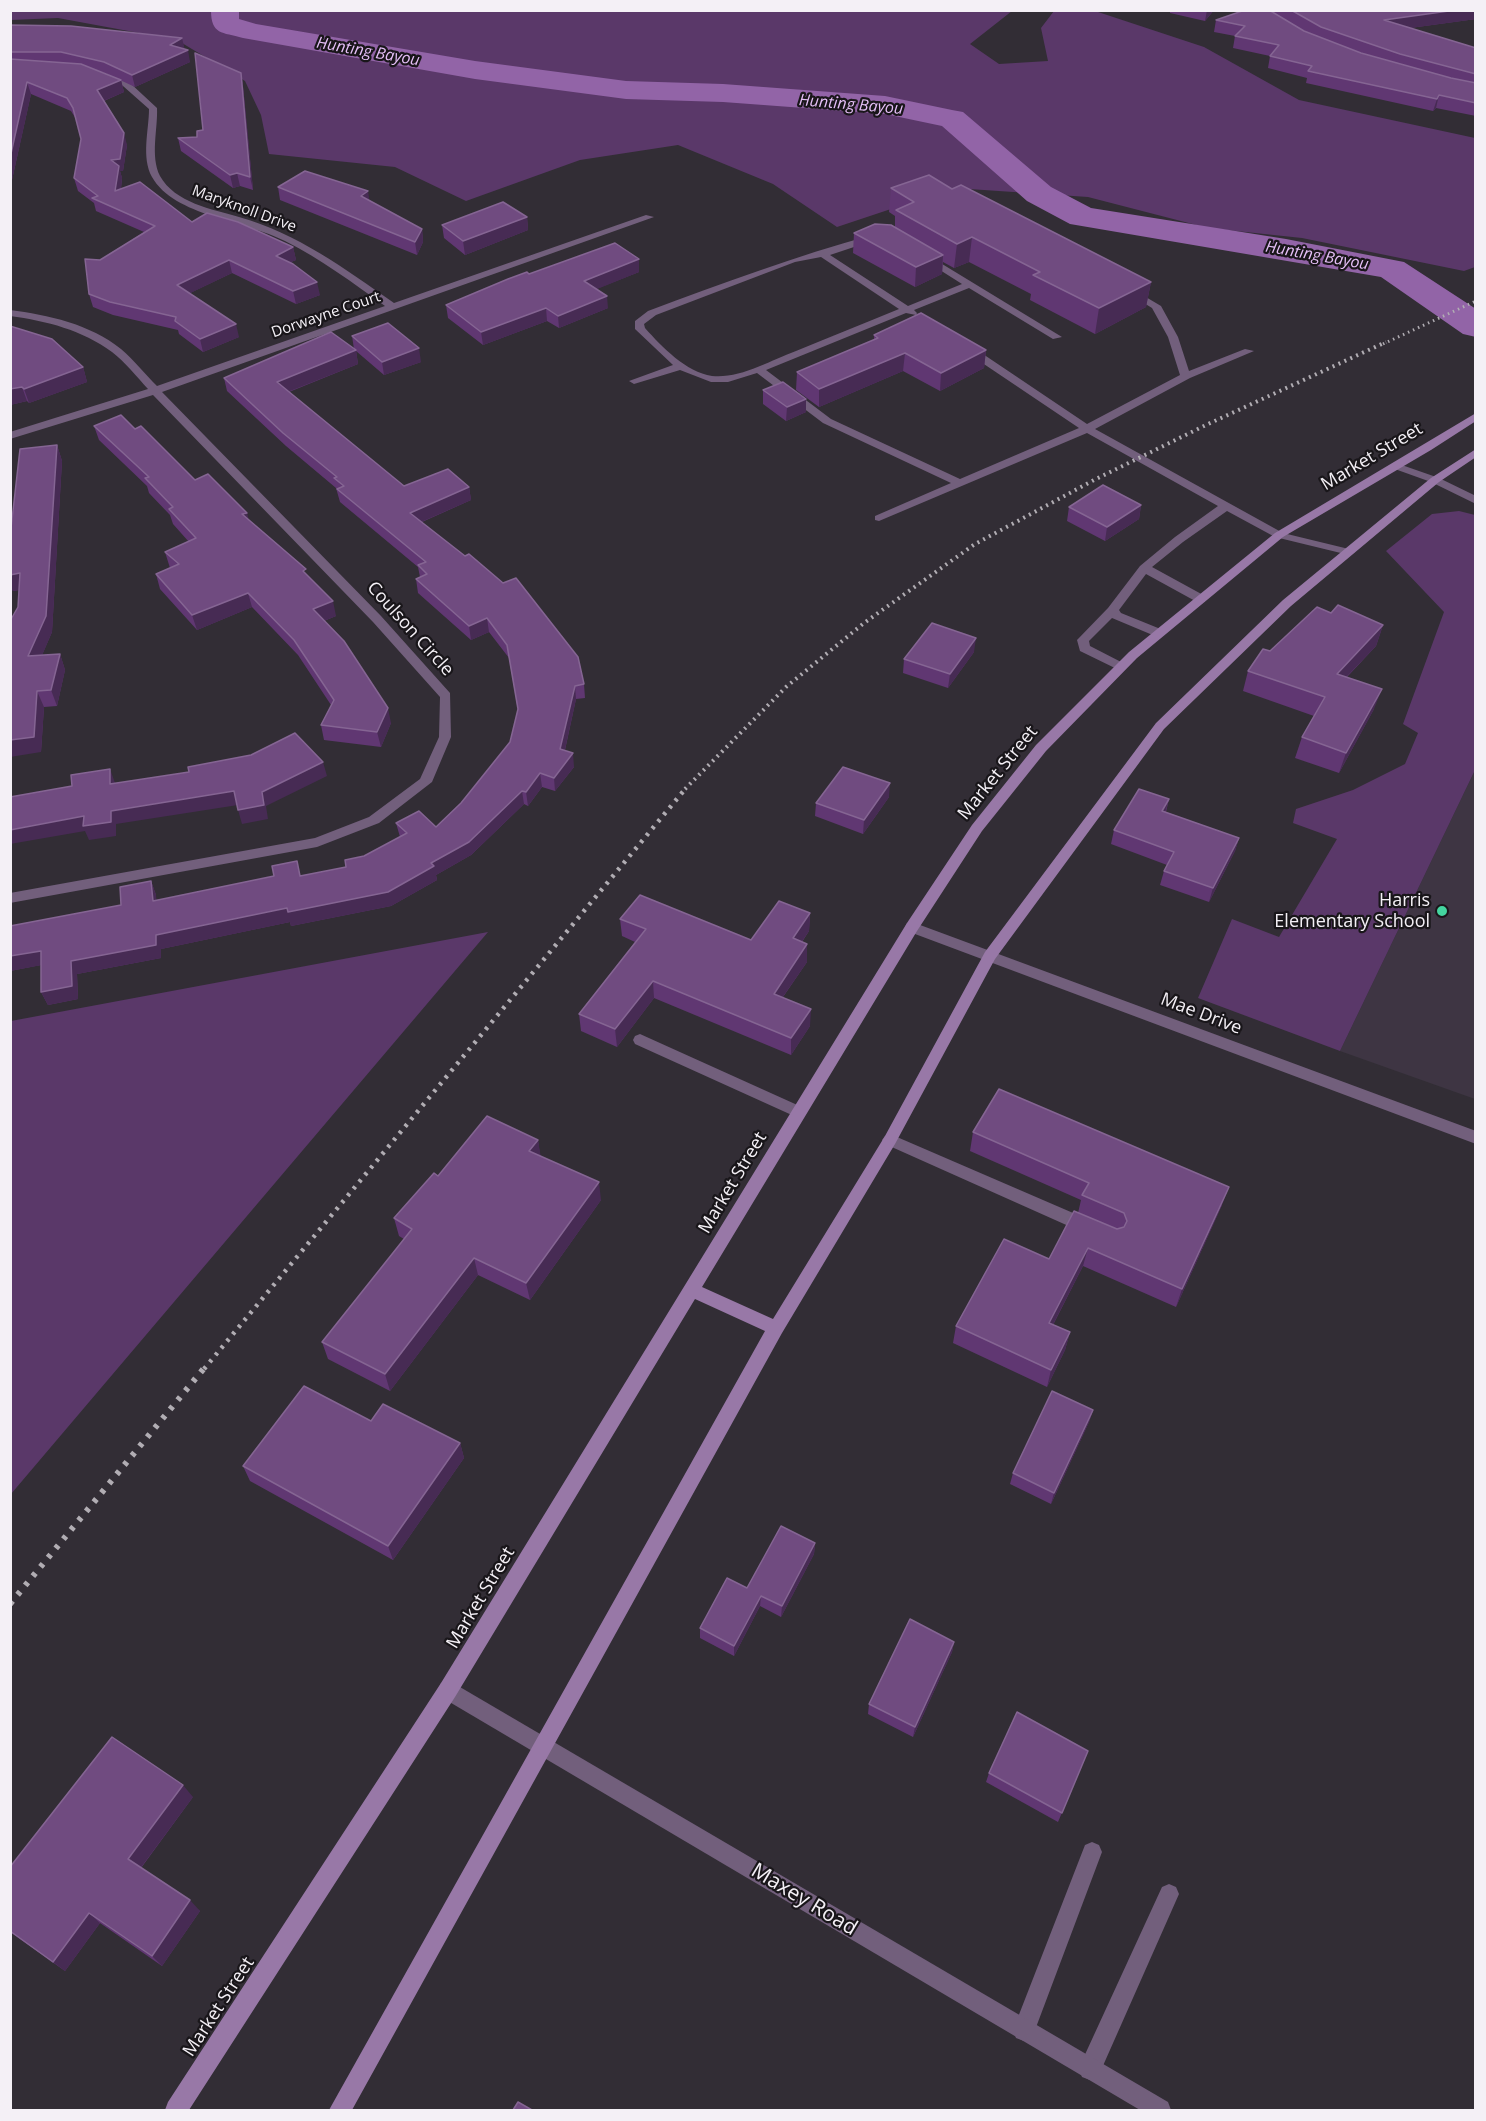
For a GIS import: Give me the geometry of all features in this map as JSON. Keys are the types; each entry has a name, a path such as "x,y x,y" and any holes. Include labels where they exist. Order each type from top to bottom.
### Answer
{"main road":[{"name":"Market Street","path":"176,2110 448,1690 912,927 976,828 1041,748 1121,667 1201,599 1279,535 1476,416"},
{"path":"340,2110 776,1328 890,1140 990,956 1160,726 1287,603 1435,480 1476,452"},
{"path":"691,1290 776,1328"}],"street":[{"name":"Maryknoll Drive","path":"88,73 126,84 153,108 151,165 167,190 182,201 249,222 314,251 392,307"},
{"name":"Dorwayne Court","path":"10,436 154,392 649,217"},
{"path":"885,238 869,238 823,254 792,260 643,317 639,322 640,329 681,366 708,379 723,380 759,369 970,284"},
{"path":"823,254 927,322"},
{"path":"921,255 1058,337"},
{"path":"1117,285 1156,306 1173,337 1186,376"},
{"name":"Coulson Circle","path":"10,313 68,323 95,336 117,351 154,392 377,619 446,696 445,737 425,782 374,820 317,842 10,898"},
{"path":"957,342 1087,429 1279,535 1348,552"},
{"path":"879,518 1087,429 1186,376 1249,351"},
{"path":"634,381 681,366"},
{"path":"759,369 827,421 959,483"},
{"path":"1396,466 1435,480 1476,501"},
{"path":"1121,667 1084,648 1083,640 1113,610 1124,591 1144,568 1226,506"},
{"path":"1144,568 1201,599"},
{"path":"1113,610 1117,616 1160,633"},
{"name":"Mae Drive","path":"912,927 1476,1138"},
{"path":"640,1040 799,1112"},
{"path":"890,1140 1102,1234"},
{"name":"Maxey Road","path":"448,1690 1160,2110"},
{"path":"1024,2030 1092,1852"},
{"path":"1090,2069 1169,1893"}],"shaded area":[{"path":"10,11 1012,11 970,44 999,64 1048,61 1041,28 1054,11 1095,11 1204,47 1299,100 1475,138 1475,267 1464,271 1302,238 1208,228 1088,197 954,188 837,227 773,184 678,145 580,160 466,201 395,167 269,154 261,115 245,81 177,40 58,18 11,20"},
{"path":"1459,511 1475,515 1475,770 1340,1051 1198,998 1232,919 1279,937 1337,839 1293,823 1296,809 1353,790 1405,764 1418,733 1403,724 1444,612 1386,551 1432,514"},
{"name":"Harris Elementary School","path":"1475,770 1475,1099 1340,1051"},
{"path":"488,932 11,1494 11,1021"}],"building":[{"path":"1245,10 1269,10 1304,31 1361,53 1476,83 1476,103 1439,95 1437,99 1308,71 1312,66 1270,56 1279,45 1235,36 1245,26 1216,20"},
{"path":"1291,10 1456,10 1384,20 1476,48 1476,74 1400,54 1321,27"},
{"path":"10,25 71,26 182,38 170,45 188,50 132,75 104,62 61,52 10,52"},
{"path":"195,53 241,73 250,177 237,173 230,175 178,138 197,137 197,131 203,130"},
{"path":"10,59 81,64 121,80 97,90 124,133 120,159 111,160 119,166 115,191 140,182 192,222 207,213 238,222 293,247 276,256 293,264 317,282 293,291 229,260 177,285 236,324 200,339 175,321 176,317 110,302 89,294 85,259 100,260 155,226 92,198 98,196 74,178 81,139 73,108 67,98 27,82 10,158"},
{"path":"305,171 368,191 361,196 422,229 415,242 278,187"},
{"path":"929,175 952,189 961,185 1151,282 1099,308 1033,275 1040,272 972,237 957,244 896,210 914,202 891,188"},
{"path":"503,202 527,217 463,241 442,225"},
{"path":"875,224 891,225 943,255 916,267 854,233"},
{"path":"615,243 639,259 584,281 607,296 558,316 546,308 481,332 446,305 527,272 529,274"},
{"path":"921,313 986,350 941,373 905,353 819,389 797,372 878,338 874,335"},
{"path":"388,323 419,348 382,362 352,336"},
{"path":"10,326 52,339 83,367 24,389 22,387 10,389"},
{"path":"331,332 356,350 277,382 404,486 448,469 469,487 410,513 465,556 469,554 503,583 516,578 578,657 584,684 575,686 560,749 573,753 554,778 540,773 526,792 522,791 469,842 431,863 434,866 388,892 288,912 287,908 156,935 156,945 71,961 72,986 41,992 41,951 10,956 10,926 121,905 120,887 151,881 153,901 274,876 272,866 297,861 300,876 346,867 345,860 364,856 407,833 396,823 419,811 436,827 461,803 510,742 518,709 507,645 487,618 469,626 416,579 427,574 418,565 426,562 337,489 344,486 334,478 337,477 283,433 224,378"},
{"path":"783,382 806,399 787,407 763,390"},
{"path":"121,415 135,429 141,426 195,480 208,474 247,513 242,514 306,569 303,571 333,601 313,609 344,641 388,708 377,732 321,725 334,700 294,640 248,593 192,615 156,574 179,564 165,552 196,538 169,509 173,507 145,478 149,477 94,426"},
{"path":"57,445 46,616 28,656 60,654 51,690 37,691 34,737 10,740 10,621 18,607 20,573 10,575 10,537 20,449"},
{"path":"1103,485 1141,505 1107,527 1069,507"},
{"path":"1338,605 1383,625 1337,674 1382,689 1346,753 1302,737 1325,697 1248,671 1263,649 1270,651 1317,607 1331,613"},
{"path":"932,623 976,638 950,674 904,659"},
{"path":"295,733 323,762 262,792 264,805 238,810 234,791 111,811 111,822 83,826 84,816 10,830 10,797 72,786 71,775 110,769 110,784 189,772 188,767 251,755"},
{"path":"843,767 890,783 864,820 816,803"},
{"path":"1139,789 1169,799 1162,811 1239,838 1213,888 1164,871 1174,852 1114,830"},
{"path":"640,895 751,940 779,901 810,913 793,938 807,944 774,994 811,1009 791,1038 653,981 615,1029 579,1014 646,929 620,919"},
{"path":"999,1089 1229,1187 1182,1289 1088,1248 1049,1323 1070,1332 1051,1370 956,1326 1004,1239 1049,1259 1074,1211 1117,1229 1124,1227 1127,1221 1124,1213 1082,1195 1089,1183 973,1132"},
{"path":"487,1116 538,1140 529,1151 599,1182 526,1283 474,1258 385,1374 322,1342 412,1229 394,1218 434,1173 438,1176"},
{"path":"304,1386 371,1421 383,1404 460,1443 388,1546 243,1466"},
{"path":"1052,1391 1093,1410 1054,1493 1013,1473"},
{"path":"781,1526 815,1543 782,1606 761,1596 734,1646 700,1628 727,1578 747,1588"},
{"path":"910,1619 954,1642 915,1727 869,1704"},
{"path":"1017,1712 1088,1751 1062,1813 989,1773"},
{"path":"112,1737 183,1785 128,1859 190,1900 152,1956 89,1913 53,1962 10,1931 10,1867"},
{"path":"518,2102 532,2110 513,2110"}],"waterway":[{"name":"Hunting Bayou","path":"225,10 225,24 253,32 475,70 626,90 723,93 885,105 952,119 1039,194 1082,217 1286,249 1392,269 1476,326"}],"railway":[{"path":"1383,344 1476,301"},
{"path":"685,789 786,687 864,623 975,544 1094,480 1206,425 1386,342"},
{"path":"204,1369 686,788"},
{"path":"10,1604 205,1367"}],"place":[{"name":"Harris Elementary School","path":"1442,911"}]}
